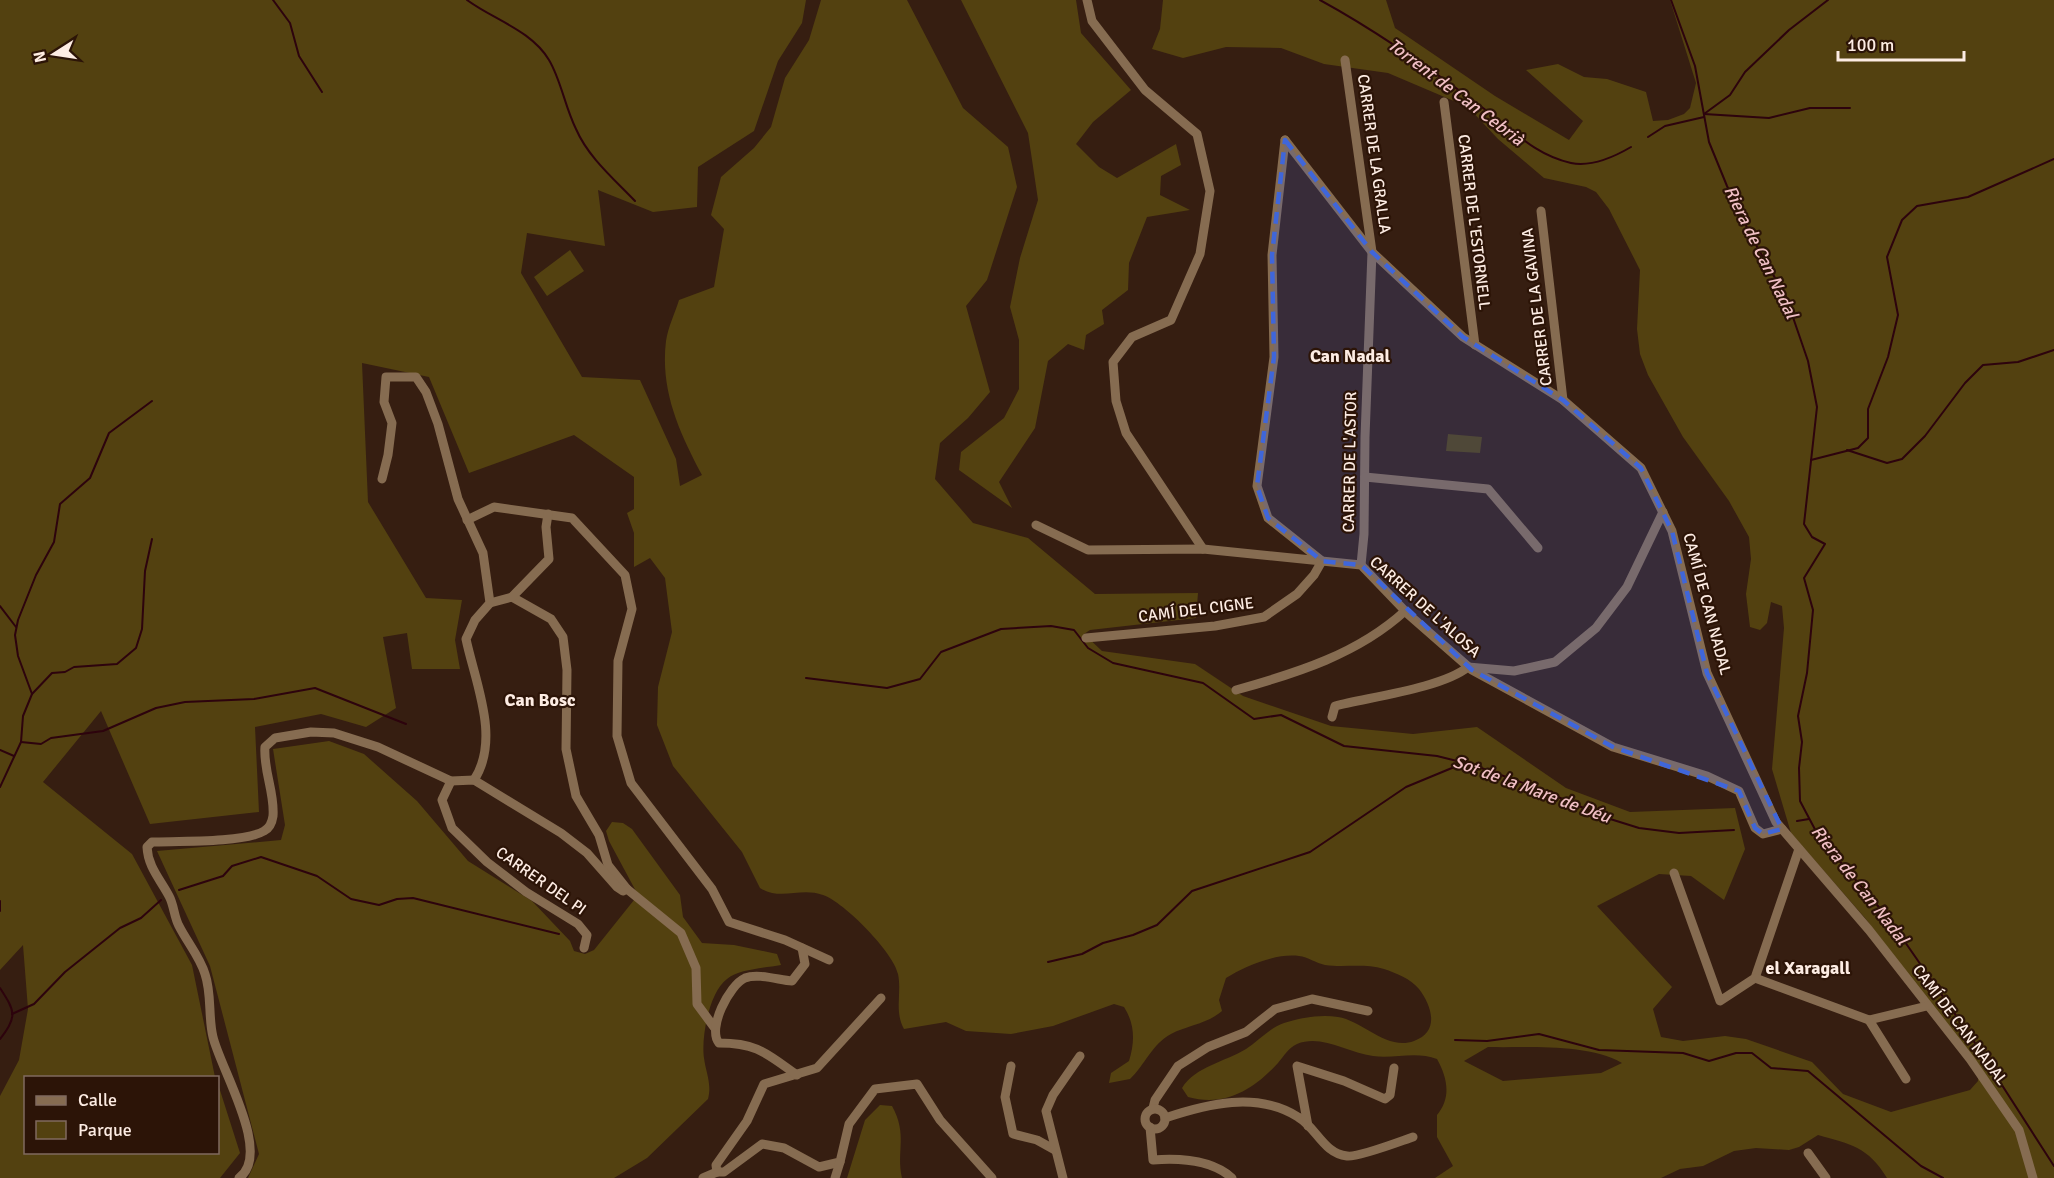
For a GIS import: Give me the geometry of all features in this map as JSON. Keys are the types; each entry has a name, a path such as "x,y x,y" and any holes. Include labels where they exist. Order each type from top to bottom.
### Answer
{"street":[{"path":"1087,0 1092,21 1145,90 1197,134 1210,191 1200,254 1171,320 1132,337 1113,362 1116,401 1126,433 1203,549"},
{"name":"CARRER DE LA GRALLA","path":"1345,60 1372,252"},
{"name":"CARRER DE L'ESTORNELL","path":"1444,102 1475,345"},
{"name":"CAMÍ DE CAN NADAL","path":"1322,561 1268,518 1257,486 1274,357 1272,255 1285,140 1372,252 1463,338 1563,400 1641,468 1672,531 1707,673 1776,822 1869,930 1970,1059 2019,1130 2033,1178"},
{"name":"CARRER DE LA GAVINA","path":"1541,211 1563,400"},
{"name":"CARRER DE L'ASTOR","path":"1361,565 1364,534 1372,252"},
{"path":"382,479 392,423 384,402 386,377 416,377 426,392 438,424 458,499 483,553 490,603"},
{"path":"1365,477 1488,489 1539,549"},
{"path":"467,520 494,507 572,518 626,575 632,609 618,661 616,736 631,783 712,889 729,922 829,960"},
{"path":"1332,717 1335,706 1456,677 1468,667 1514,670 1555,662 1596,628 1627,587 1663,512"},
{"path":"474,780 483,766 486,750 480,688 466,639 475,620 490,603 512,597 549,559 546,527 548,514"},
{"name":"CARRER DE L'ALOSA","path":"1036,525 1088,550 1203,549 1361,565 1405,611 1468,667 1613,747 1707,776 1739,791 1755,828 1763,834 1782,829"},
{"name":"CAMÍ DEL CIGNE","path":"1086,638 1215,626 1264,617 1297,594 1314,575 1322,561"},
{"path":"512,597 551,620 563,637 567,670 566,749 576,796 598,835 608,865 627,889 681,933 696,968 697,1004 714,1027"},
{"path":"1236,690 1306,670 1387,627 1405,611"},
{"path":"239,1178 249,1164 250,1139 214,1044 208,1020 205,974 177,923 170,897 153,871 147,857 147,847 152,842 219,840 265,831 273,816 264,759 265,747 275,738 311,732 334,733 378,747 451,781 474,780 561,833 587,853 617,886 623,891 627,889"},
{"name":"CARRER DEL PI","path":"451,781 442,801 452,828 487,862 526,892 578,924 587,935 584,948"},
{"path":"1674,873 1720,1001 1755,978 1799,849"},
{"path":"797,1075 772,1056 746,1043 719,1043 714,1038 714,1027 731,990 745,978 763,977 792,981 805,964 802,948"},
{"path":"1755,978 1869,1020 1927,1006"},
{"path":"721,1172 716,1165 747,1121 764,1084 817,1068 882,998"},
{"path":"1232,1178 1223,1170 1180,1158 1153,1160 1150,1128 1144,1117 1153,1108 1155,1100 1178,1066 1208,1047 1246,1032 1275,1009 1312,999 1368,1011"},
{"path":"1869,1020 1906,1079"},
{"path":"1063,1178 1046,1111 1053,1095 1080,1056"},
{"path":"1011,1066 1005,1097 1013,1134 1037,1140 1055,1150"},
{"path":"1308,1126 1297,1066 1344,1081 1385,1099 1390,1095 1395,1068"},
{"path":"835,1178 849,1124 875,1089 917,1084 940,1120 992,1178"},
{"path":"1150,1128 1161,1126 1165,1118 1233,1101 1261,1103 1299,1117 1329,1148 1349,1157 1413,1137"},
{"path":"1153,1108 1160,1110 1165,1118"},
{"path":"703,1178 721,1172 762,1144 784,1148 819,1167 840,1162"},
{"path":"1808,1152 1826,1178"}],"highlighted area":[{"path":"1285,140 1372,252 1463,337 1563,400 1641,468 1672,531 1707,673 1782,829 1763,834 1755,828 1739,791 1613,747 1472,670 1361,565 1322,561 1268,518 1257,486 1274,357 1272,255"}],"green space":[{"path":"0,0 806,0 802,23 778,61 754,131 698,167 697,207 653,212 598,190 605,246 527,233 521,273 582,377 640,380 676,459 680,486 702,475 673,410 666,377 666,341 679,300 714,287 724,229 711,215 721,177 754,148 771,127 785,78 809,40 821,0 907,0 963,108 1008,147 1017,187 987,280 966,306 990,392 968,418 940,443 935,479 973,523 1028,538 1095,594 1198,593 1196,618 1090,630 1084,634 1102,651 1195,664 1243,696 1331,726 1413,734 1477,727 1566,788 1630,812 1735,808 1745,849 1724,900 1691,876 1659,874 1597,906 1672,987 1653,1009 1661,1037 1683,1041 1725,1036 1746,1039 1812,1062 1843,1094 1891,1112 1970,1090 1978,1081 1978,1069 1968,1052 1865,918 1791,833 1772,769 1784,628 1782,606 1771,602 1767,623 1760,630 1750,627 1746,594 1751,559 1749,537 1729,501 1683,437 1648,375 1640,354 1637,329 1640,270 1609,209 1596,192 1586,187 1544,178 1498,139 1468,107 1388,73 1324,64 1281,48 1226,47 1183,58 1152,49 1160,29 1163,0 1386,0 1395,28 1495,96 1569,140 1583,121 1526,70 1558,64 1584,77 1607,79 1646,92 1653,121 1668,120 1684,114 1690,108 1696,83 1670,0 2054,0 2054,1178 1887,1178 1873,1159 1858,1148 1818,1135 1799,1147 1789,1150 1756,1148 1734,1151 1703,1166 1680,1169 1661,1178 1435,1178 1453,1166 1437,1137 1437,1115 1445,1101 1446,1087 1437,1059 1413,1055 1373,1056 1316,1041 1294,1046 1259,1081 1238,1094 1214,1100 1188,1097 1182,1088 1195,1074 1238,1054 1274,1028 1290,1021 1317,1016 1338,1017 1385,1039 1404,1043 1422,1037 1428,1031 1431,1018 1427,1003 1416,985 1408,979 1376,967 1325,965 1299,956 1281,956 1261,961 1226,978 1219,1000 1222,1011 1210,1019 1164,1038 1130,1079 1109,1083 1111,1073 1129,1061 1133,1040 1128,1013 1124,1007 1114,1004 1053,1026 1011,1034 966,1031 946,1022 904,1029 899,1015 898,974 888,954 867,929 843,907 823,895 806,892 783,894 768,892 760,888 742,852 673,766 657,725 658,687 672,632 665,578 650,558 634,567 634,533 627,513 634,509 634,477 574,435 469,473 429,377 362,363 368,502 426,598 462,600 455,640 460,669 412,669 407,633 383,637 396,708 366,727 321,714 255,727 259,812 150,824 101,711 43,782 132,854 192,965 215,1076 24,1076 24,1154 219,1154 219,1087 240,1153 220,1178 0,1178 0,1096 19,1060 28,1009 23,945 0,970","holes":["1488,1047 1539,1047 1592,1052 1622,1063 1601,1073 1503,1081 1464,1061"]},
{"path":"961,0 1076,0 1081,33 1131,90 1093,122 1076,144 1099,167 1117,178 1176,144 1181,165 1161,176 1160,195 1190,210 1147,217 1129,263 1128,290 1102,310 1104,324 1086,335 1084,350 1068,344 1048,361 1035,428 999,482 1012,508 959,470 961,452 1004,418 1019,389 1019,340 1010,307 1020,258 1038,200 1028,133"},
{"path":"570,250 584,271 547,296 534,277"},
{"path":"1448,434 1482,437 1480,453 1446,451"},
{"path":"329,741 364,754 417,801 468,861 532,901 570,941 574,951 585,954 594,950 638,895 609,841 606,831 612,822 623,823 632,829 680,895 683,917 702,943 734,945 777,954 781,965 738,973 727,979 715,994 705,1028 703,1049 709,1083 708,1099 647,1158 614,1178 248,1178 259,1154 210,966 157,851 281,840 285,825 273,749"},
{"path":"880,1105 892,1106 897,1116 901,1134 902,1178 847,1178 865,1120"}],"waterway":[{"path":"273,0 290,23 299,56 322,92"},
{"path":"467,0 522,33 541,50 553,68 572,121 587,149 635,201"},
{"name":"Torrent de Can Cebrià","path":"1320,0 1403,51 1546,154 1571,163 1586,164 1610,158 1631,147"},
{"name":"Riera de Can Nadal","path":"1671,0 1695,66 1709,142 1752,238 1786,297 1808,361 1817,407 1804,524 1812,537 1825,544 1804,578 1813,610 1807,673 1798,716 1802,742 1799,768 1800,801 1819,837 1889,919 1971,1037 2054,1166"},
{"path":"1704,114 1730,95 1745,72 1789,30 1828,0"},
{"path":"1704,114 1769,118 1810,108 1850,108"},
{"name":"Torrent de Can Cebrià","path":"1648,137 1665,126 1704,117"},
{"path":"1811,460 1858,448 1868,438 1868,409 1888,357 1898,315 1887,257 1902,220 1917,206 1968,197 2054,159"},
{"path":"1847,450 1887,463 1902,459 1925,436 1965,383 1983,365 2018,362 2054,350"},
{"path":"0,787 21,742 23,716 32,694 18,656 15,635 18,620 36,575 54,542 60,504 90,478 109,433 152,401"},
{"path":"32,694 52,673 65,672 74,667 117,664 136,648 142,629 145,571 152,539"},
{"path":"0,606 16,627"},
{"name":"Sot de la Mare de Déu","path":"806,678 887,688 920,679 941,652 1001,629 1051,626 1074,630 1088,648 1113,663 1203,683 1254,719 1281,715 1344,746 1437,756 1473,765 1537,788 1607,818 1639,828 1679,833 1734,830"},
{"path":"21,742 41,744 51,738 103,731 156,708 185,702 254,699 315,688 406,724"},
{"path":"0,750 14,756"},
{"path":"1048,962 1082,954 1103,943 1133,935 1157,925 1192,891 1310,852 1406,787 1464,763"},
{"name":"Sot de la Mare de Déu","path":"1797,821 1809,819"},
{"path":"179,890 223,876 232,866 261,857 317,876 351,899 379,905 397,899 413,898 559,934"},
{"path":"12,1014 34,1004 65,972 120,928 141,918 161,900"},
{"path":"0,901 0,911"},
{"path":"0,988 9,1003 12,1014 10,1025 0,1039"},
{"path":"1455,1040 1487,1041 1539,1034 1599,1050 1683,1053 1709,1061 1736,1053 1752,1053 1771,1068 1808,1071 1921,1166 1943,1178"}],"district":[{"name":"Can Nadal","path":"1350,356"},
{"name":"Can Bosc","path":"540,700"},
{"name":"el Xaragall","path":"1808,968"}]}
